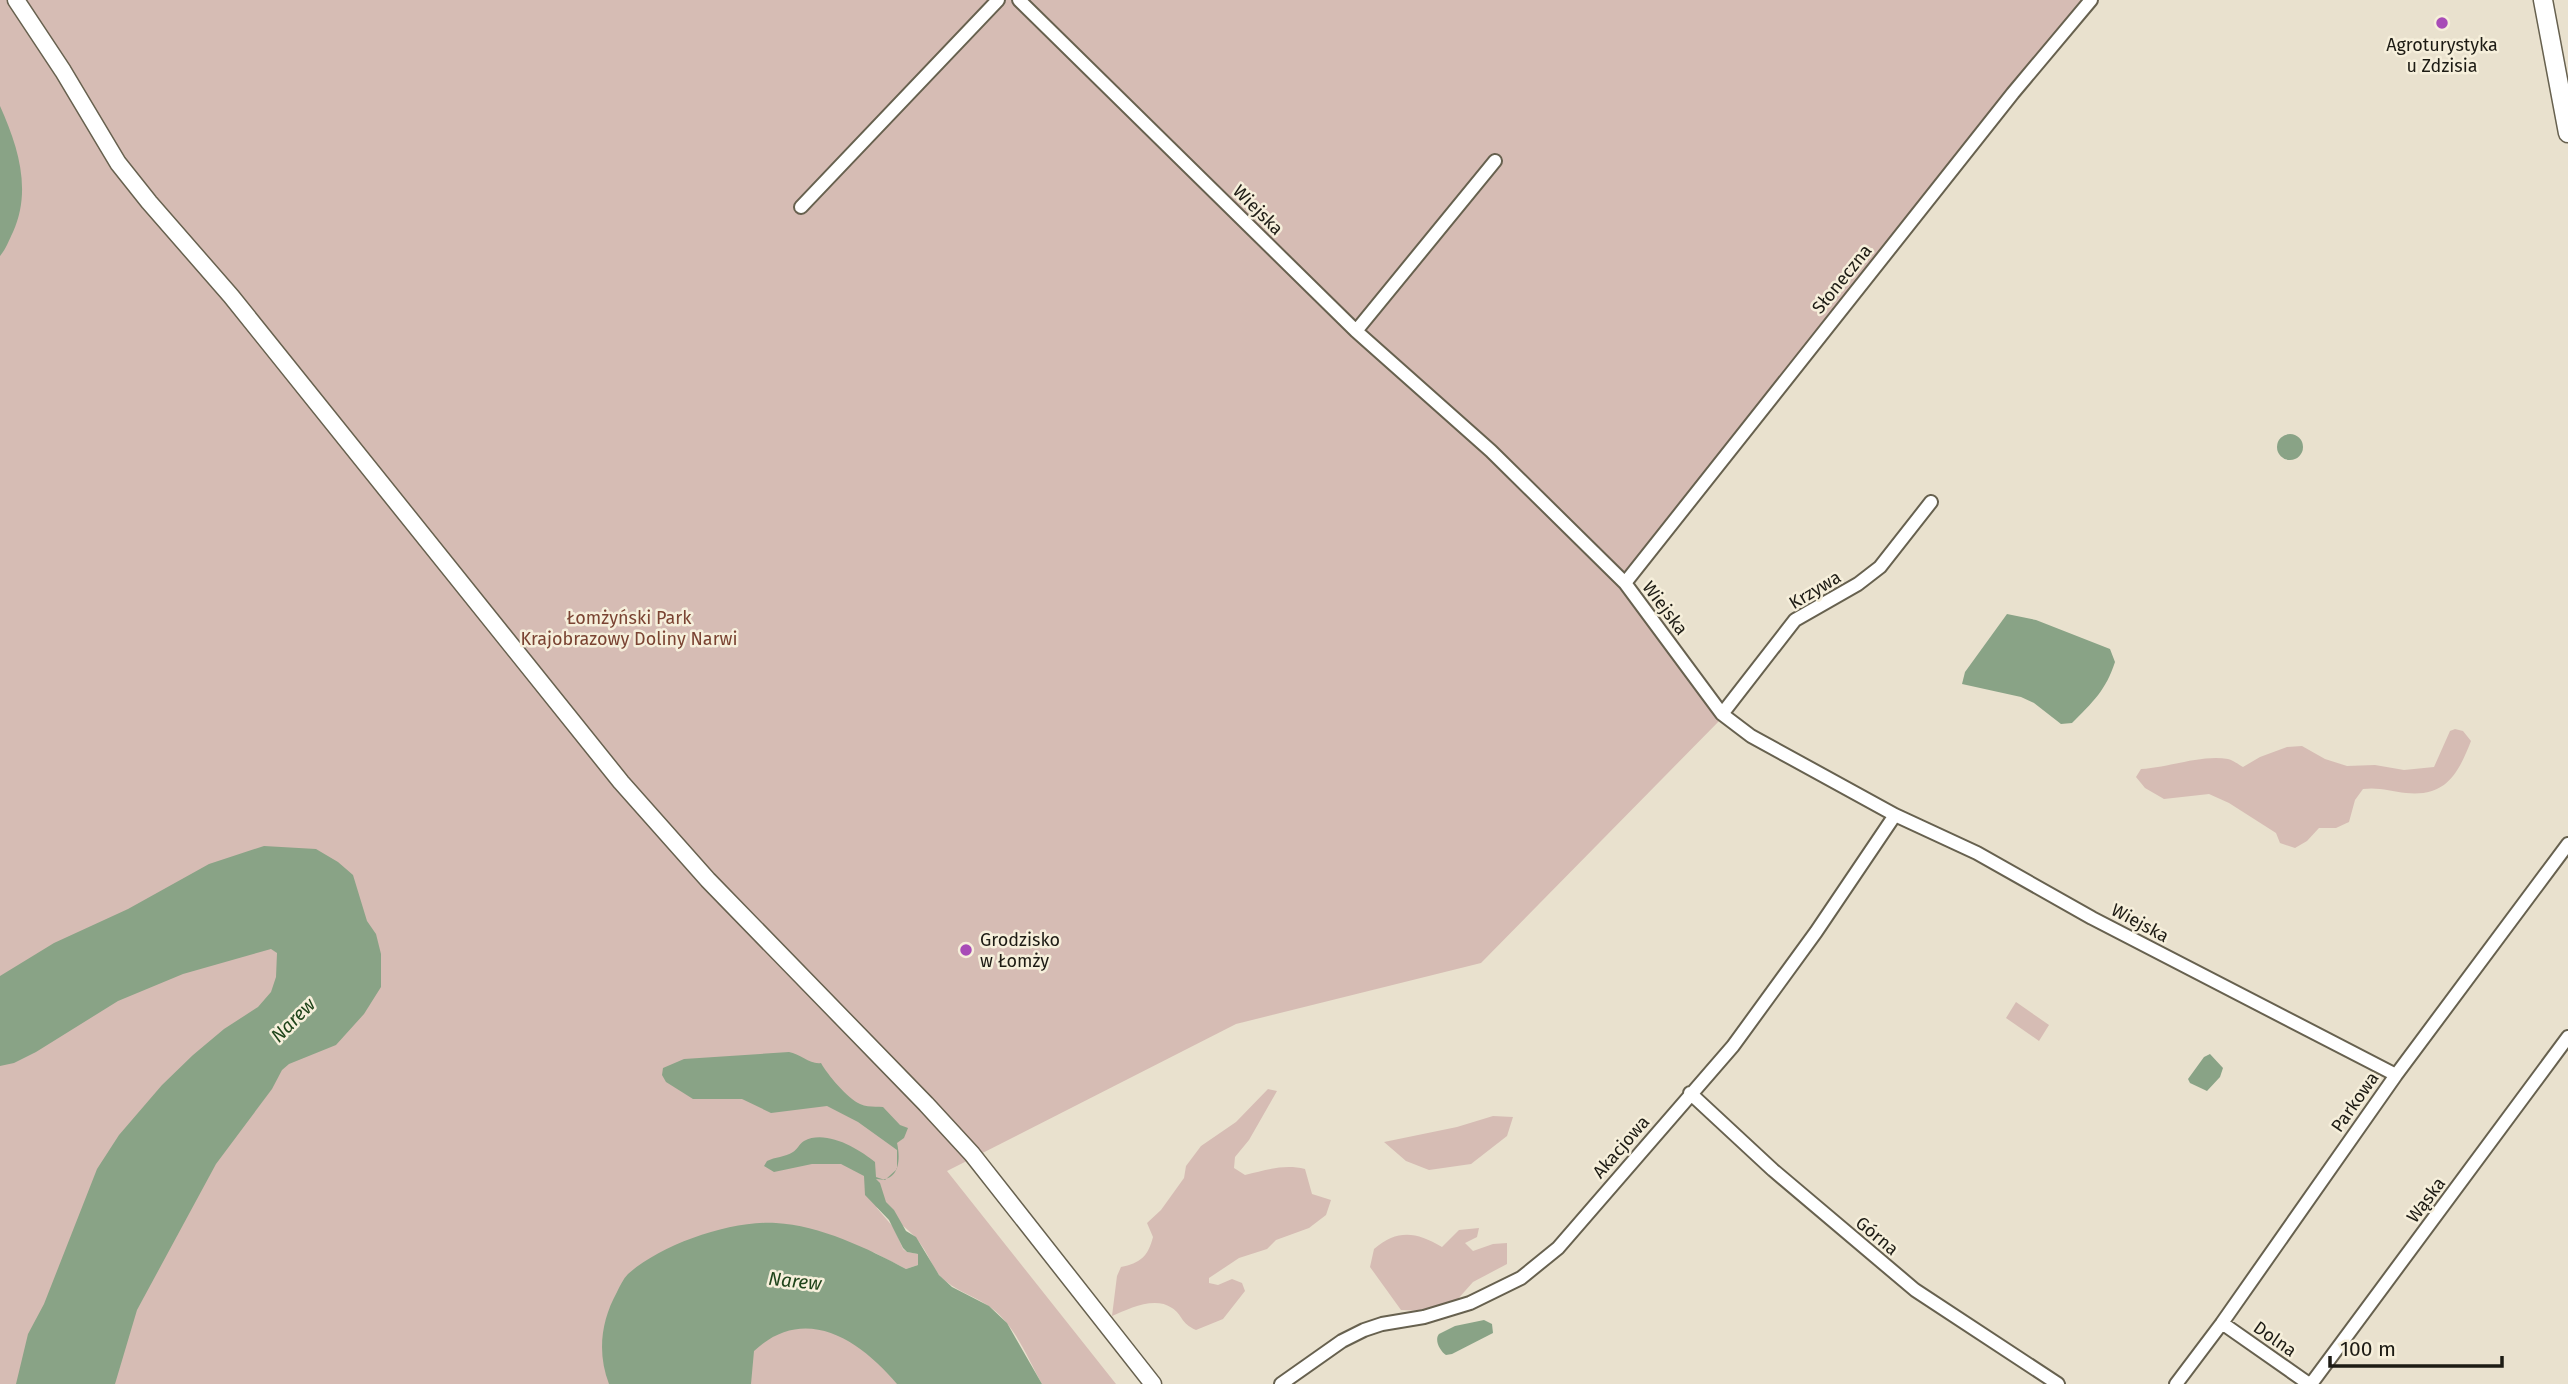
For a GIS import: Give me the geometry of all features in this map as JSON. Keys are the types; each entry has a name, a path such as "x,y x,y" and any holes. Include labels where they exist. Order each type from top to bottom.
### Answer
{"main road":[{"path":"2543,0 2568,133"}],"street":[{"path":"16,0 63,71 118,163 232,296 621,782 708,880 972,1154 1153,1384"},
{"path":"801,207 998,0"},
{"name":"Wiejska","path":"1019,0 1356,331 1491,450 1625,583 1723,715 1751,736 1895,815 1978,853 2092,918 2396,1075"},
{"name":"Słoneczna","path":"1625,583 2012,93 2091,0"},
{"path":"1356,331 1496,161"},
{"name":"Krzywa","path":"1723,715 1795,620 1874,573 1931,502"},
{"name":"Akacjowa","path":"1282,1384 1342,1341 1364,1330 1447,1311 1469,1303 1521,1278 1558,1248 1733,1045 1816,932 1895,815"},
{"name":"Parkowa","path":"2176,1384 2396,1075 2568,844"},
{"name":"Wąska","path":"2310,1384 2568,1037"},
{"name":"Górna","path":"1690,1093 1784,1179 1914,1290 2058,1384"},
{"name":"Dolna","path":"2222,1323 2310,1384"}],"green space":[{"name":"Łomżyński Park Krajobrazowy Doliny Narwi","path":"0,0 2097,0 1624,591 1724,716 1481,963 1236,1024 947,1171 1116,1384 1042,1384 1005,1321 987,1305 946,1282 915,1237 876,1207 894,1228 903,1249 918,1254 918,1265 906,1269 873,1252 992,1384 0,1384"},
{"path":"2450,731 2463,731 2471,741 2461,764 2441,787 2420,793 2363,789 2355,800 2349,822 2336,828 2319,828 2307,841 2295,848 2280,843 2276,833 2229,803 2209,794 2164,799 2145,788 2136,777 2141,769 2207,758 2228,759 2243,767 2287,747 2302,746 2325,759 2347,766 2375,765 2404,770 2434,767"},
{"path":"2016,1002 2049,1025 2039,1041 2006,1018"},
{"path":"1268,1089 1277,1091 1249,1140 1235,1157 1234,1168 1245,1175 1282,1167 1305,1169 1312,1194 1331,1200 1326,1215 1309,1228 1276,1240 1267,1249 1239,1258 1209,1278 1209,1283 1218,1285 1232,1279 1242,1283 1245,1291 1223,1319 1196,1330 1187,1325 1172,1308 1157,1303 1142,1305 1112,1316 1117,1276 1121,1267 1138,1261 1149,1250 1153,1237 1147,1223 1161,1210 1184,1178 1186,1166 1201,1146 1236,1122"},
{"path":"1493,1116 1513,1117 1507,1136 1471,1164 1429,1170 1406,1161 1384,1142 1457,1127"},
{"path":"1479,1228 1477,1237 1465,1243 1473,1251 1493,1244 1507,1243 1507,1264 1473,1282 1457,1300 1425,1311 1401,1310 1370,1267 1374,1249 1391,1238 1415,1236 1442,1247 1459,1230"}],"water":[{"path":"0,106 17,152 22,200 13,232 0,256"},
{"path":"2290,434 2299,438 2303,447 2299,456 2290,460 2281,456 2277,447 2281,438"},
{"path":"2007,614 2036,620 2110,649 2115,662 2103,688 2072,723 2061,724 2034,703 2021,697 1962,684 1965,672"},
{"name":"Narew","path":"264,846 316,849 353,875 367,921 376,934 381,954 381,987 364,1014 336,1045 289,1064 282,1070 272,1089 216,1164 137,1310 115,1384 16,1384 28,1334 44,1304 97,1169 119,1135 162,1085 224,1029 258,1007 271,992 276,977 277,953 271,949 183,974 118,1001 36,1052 14,1063 0,1066 0,976 54,943 128,909 209,864"},
{"path":"789,1052 821,1063 838,1086 855,1101 866,1106 883,1107 900,1125 908,1128 904,1138 897,1143 899,1156 897,1167 897,1150 858,1122 827,1106 771,1113 742,1099 693,1099 666,1082 662,1075 663,1068 684,1059"},
{"path":"2210,1054 2223,1068 2220,1077 2207,1091 2190,1083 2188,1079 2204,1057"},
{"name":"Narew","path":"822,1137 842,1142 868,1157 875,1162 876,1177 883,1179 876,1179 886,1202 906,1231 916,1237 939,1275 952,1287 989,1306 1007,1323 1042,1384 897,1384 866,1354 849,1342 831,1333 812,1329 793,1330 773,1337 754,1351 751,1384 609,1384 603,1361 602,1337 607,1314 623,1280 642,1263 659,1253 698,1236 739,1225 792,1225 843,1239 906,1269 918,1265 918,1254 907,1252 903,1248 889,1220 865,1195 864,1176 841,1164 812,1164 774,1172 764,1166 767,1161 793,1152 804,1141"},
{"path":"1484,1320 1492,1324 1493,1333 1452,1354 1446,1355 1440,1348 1437,1342 1439,1334 1455,1326"}],"place":[{"name":"Agroturystyka u Zdzisia","path":"2442,23"},
{"name":"Grodzisko w Łomży","path":"966,950"}]}
